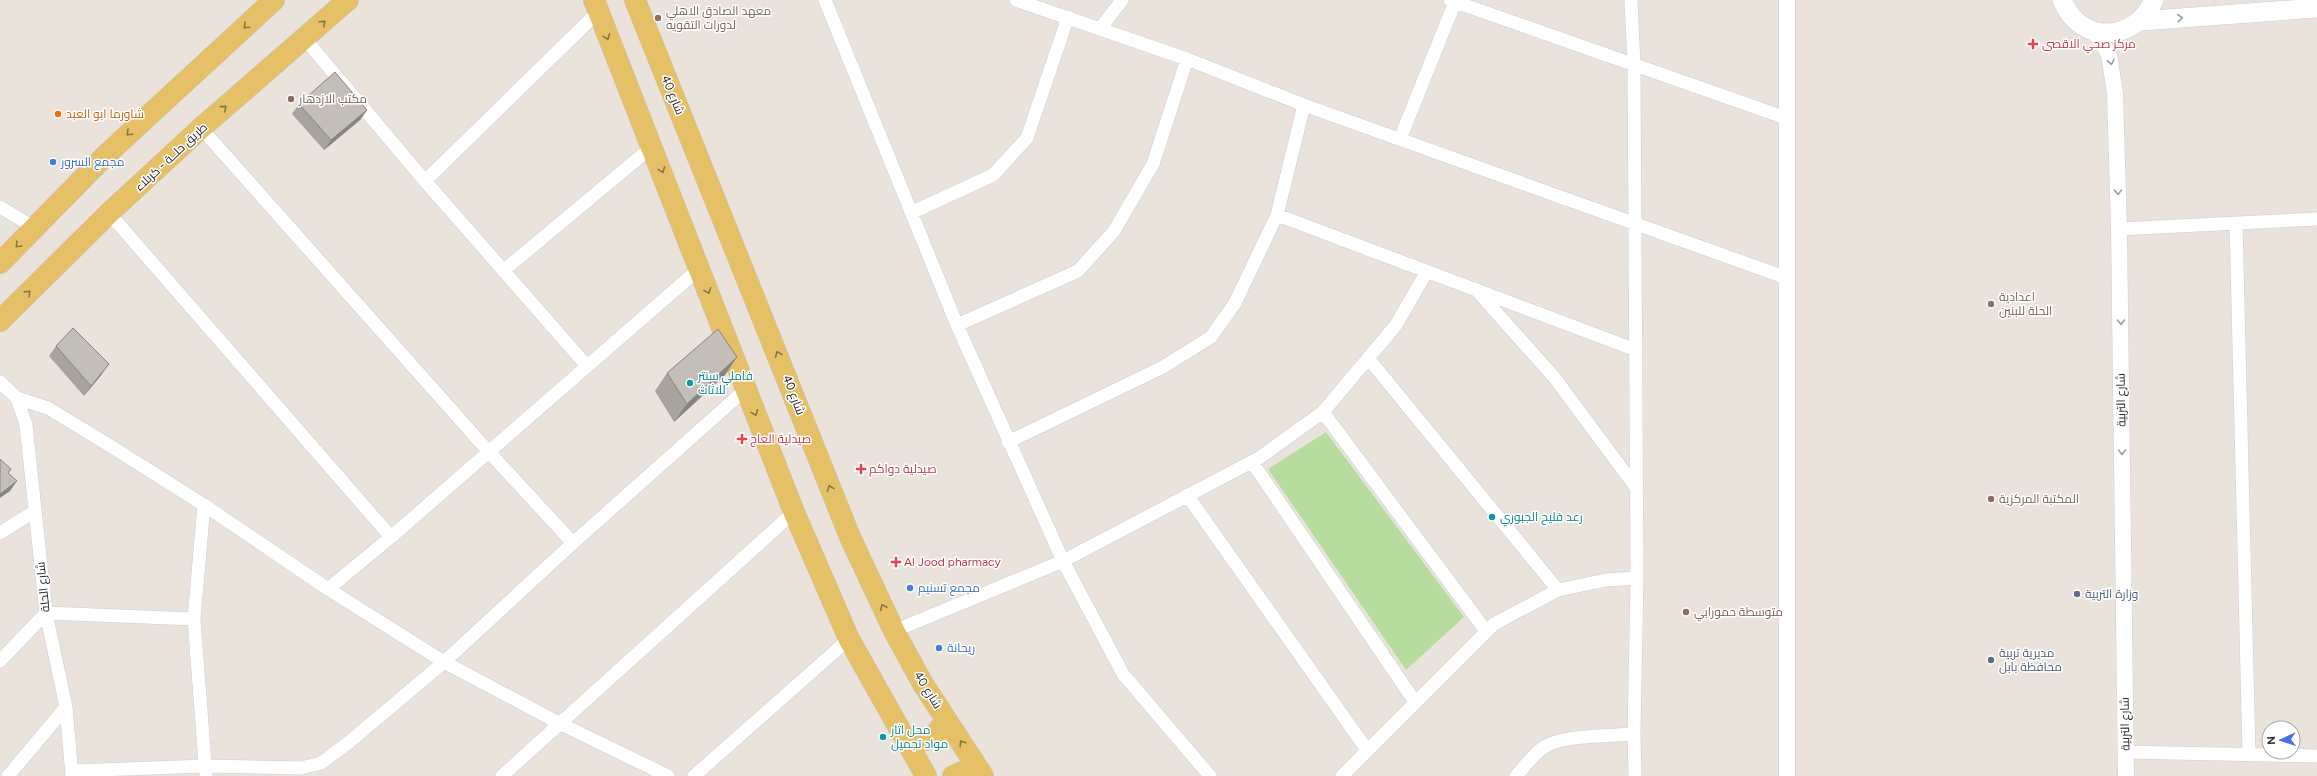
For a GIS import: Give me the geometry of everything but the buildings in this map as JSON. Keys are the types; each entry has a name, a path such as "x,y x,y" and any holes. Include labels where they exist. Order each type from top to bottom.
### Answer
{"main road":[{"path":"0,263 106,154 274,0"},
{"name":"طريق حلــة - كربلاء","path":"0,321 109,213 201,128 348,0"},
{"name":"شارع 40","path":"635,0 850,537 894,631 923,684 981,773"},
{"path":"2062,0 2069,14 2079,24 2091,30 2105,34 2118,33 2141,21 2150,11 2154,0"},
{"path":"596,6 653,146 699,269 794,512 849,639 926,776"},
{"path":"2141,21 2317,8"},
{"path":"907,744 932,739 946,720"},
{"path":"953,776 967,770 981,773"}],"street":[{"path":"825,0 913,212 957,325 1008,442 1063,561 1123,674 1210,776"},
{"path":"1016,0 1187,59 1304,105 1787,278"},
{"path":"1100,29 1122,0"},
{"path":"1631,0 1634,66 1637,489 1634,734 1635,776"},
{"path":"1787,0 1787,776"},
{"path":"1400,139 1452,1 1482,6 1634,66 1786,118"},
{"path":"425,181 596,6"},
{"path":"913,212 993,175 1027,138 1068,17"},
{"name":"شارع التربية","path":"2091,30 2106,46 2113,71 2119,229 2126,776"},
{"path":"305,39 425,181 587,366"},
{"path":"957,325 1078,271 1114,231 1153,164 1187,59"},
{"path":"1008,442 1163,366 1211,337 1235,303 1278,216 1304,105"},
{"path":"201,128 488,451 573,543"},
{"path":"503,271 653,146"},
{"path":"0,207 35,228"},
{"path":"109,213 391,537"},
{"path":"1278,216 1426,273 1636,350"},
{"path":"2119,229 2317,219"},
{"path":"2236,223 2249,754"},
{"path":"328,589 391,537 488,451 699,269"},
{"path":"894,631 1063,561 1252,462 1323,412 1396,326 1426,273"},
{"path":"1478,292 1554,377 1637,489"},
{"path":"1368,358 1558,590"},
{"path":"0,382 17,398 48,408 204,505 328,589 444,662 559,723 668,776"},
{"path":"72,774 301,768 321,763 348,743 444,662 573,543 746,389"},
{"name":"شارع الحلة","path":"17,398 26,425 46,613 66,707 72,774"},
{"path":"1323,412 1486,631"},
{"path":"1252,462 1416,702"},
{"path":"1187,495 1367,750"},
{"path":"204,505 194,619 206,771"},
{"path":"0,533 35,511"},
{"path":"502,776 794,512"},
{"path":"1342,776 1494,624 1558,590 1606,580 1637,578"},
{"path":"0,660 46,613 194,619"},
{"path":"694,776 849,639"},
{"path":"8,776 66,707"},
{"path":"1516,776 1530,760 1549,744 1572,740 1634,734"},
{"path":"2126,752 2317,756"}],"green space":[{"path":"1326,432 1464,617 1406,670 1268,469"}],"place":[{"name":"معهد الصادق الاهلي لدورات التقويه","path":"658,18"},
{"name":"مركز صحي الاقصى","path":"2033,44"},
{"name":"مكتب الازدهار","path":"291,99"},
{"name":"شاورما ابو العبد","path":"58,114"},
{"name":"مجمع السرور","path":"53,162"},
{"name":"اعدادية الحلة للبنين","path":"1991,304"},
{"name":"فاملي سنتر للاثاث","path":"690,383"},
{"name":"صيدلية العاج","path":"742,439"},
{"name":"صيدلية دواكم","path":"861,469"},
{"name":"المكتبة المركزية","path":"1991,499"},
{"name":"رعد فليح الجبوري","path":"1492,517"},
{"name":"Al Jood pharmacy","path":"896,562"},
{"name":"مجمع تسنيم","path":"910,588"},
{"name":"وزارة التربية","path":"2077,594"},
{"name":"متوسطة حمورابي","path":"1686,612"},
{"name":"ريحانة","path":"939,648"},
{"name":"مديرية تربية محافظة بابل","path":"1991,660"},
{"name":"محل اثار مواد تجميل","path":"883,737"}]}
